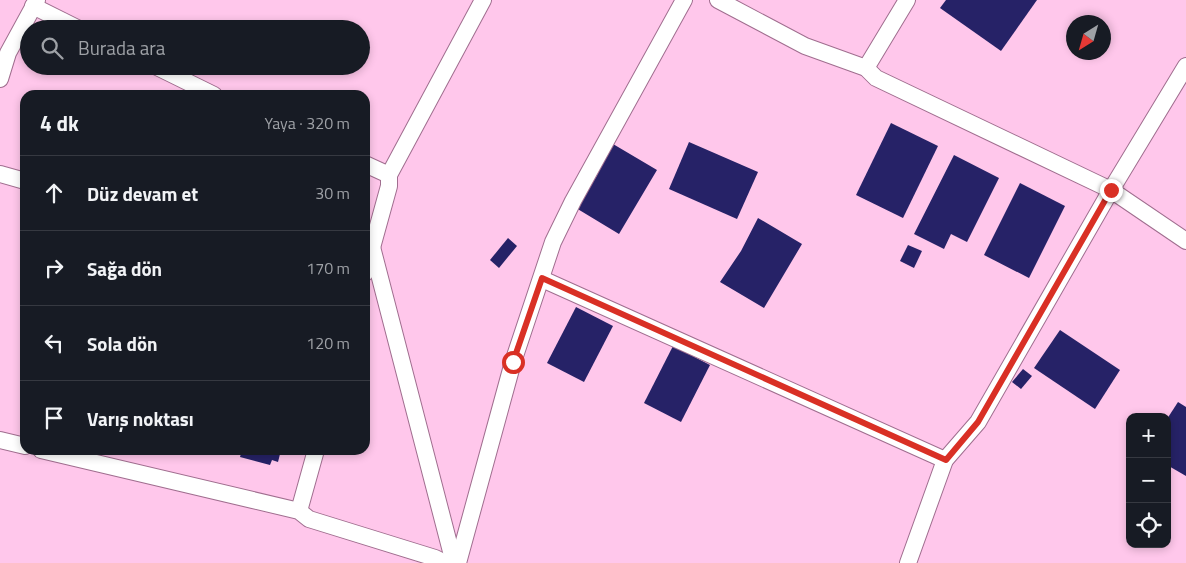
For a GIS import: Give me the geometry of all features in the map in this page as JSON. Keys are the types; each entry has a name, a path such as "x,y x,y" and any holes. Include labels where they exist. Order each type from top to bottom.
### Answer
{"street":[{"path":"370,254 389,186 389,175 483,0"},
{"path":"456,563 513,362 553,242 573,201 684,0"},
{"path":"718,0 805,46 866,68 876,78 1111,190 1186,241"},
{"path":"866,68 907,0"},
{"path":"26,20 35,3 64,20"},
{"path":"0,79 8,53 20,31"},
{"path":"908,563 946,460 978,422 1111,190 1186,66"},
{"path":"173,75 204,90"},
{"path":"370,166 389,175"},
{"path":"0,174 20,180"},
{"path":"372,247 456,563"},
{"path":"542,278 946,460"},
{"path":"0,440 20,445"},
{"path":"63,455 299,511 309,519 435,558 445,563"},
{"path":"299,511 315,455"}],"building":[{"path":"946,0 1037,0 1001,51 940,8"},
{"path":"891,123 938,146 903,218 856,195"},
{"path":"689,142 758,172 737,219 669,189"},
{"path":"613,144 657,170 619,234 576,208 596,177"},
{"path":"954,155 999,178 967,242 951,234 944,249 914,234"},
{"path":"1020,183 1065,206 1029,278 984,255"},
{"path":"758,218 802,244 764,308 720,282 741,251"},
{"path":"508,238 517,246 499,268 490,260"},
{"path":"908,245 922,251 914,268 900,261"},
{"path":"576,307 613,326 584,382 547,363"},
{"path":"1060,330 1120,370 1095,409 1034,368"},
{"path":"673,346 710,365 681,422 644,403"},
{"path":"1023,369 1032,376 1021,389 1012,382"},
{"path":"1178,402 1186,407 1186,476 1171,467 1171,413"},
{"path":"241,455 280,455 278,462 272,460 270,465 240,457"}],"route":[{"path":"513,362 542,278 946,460 978,422 1111,190"}]}
